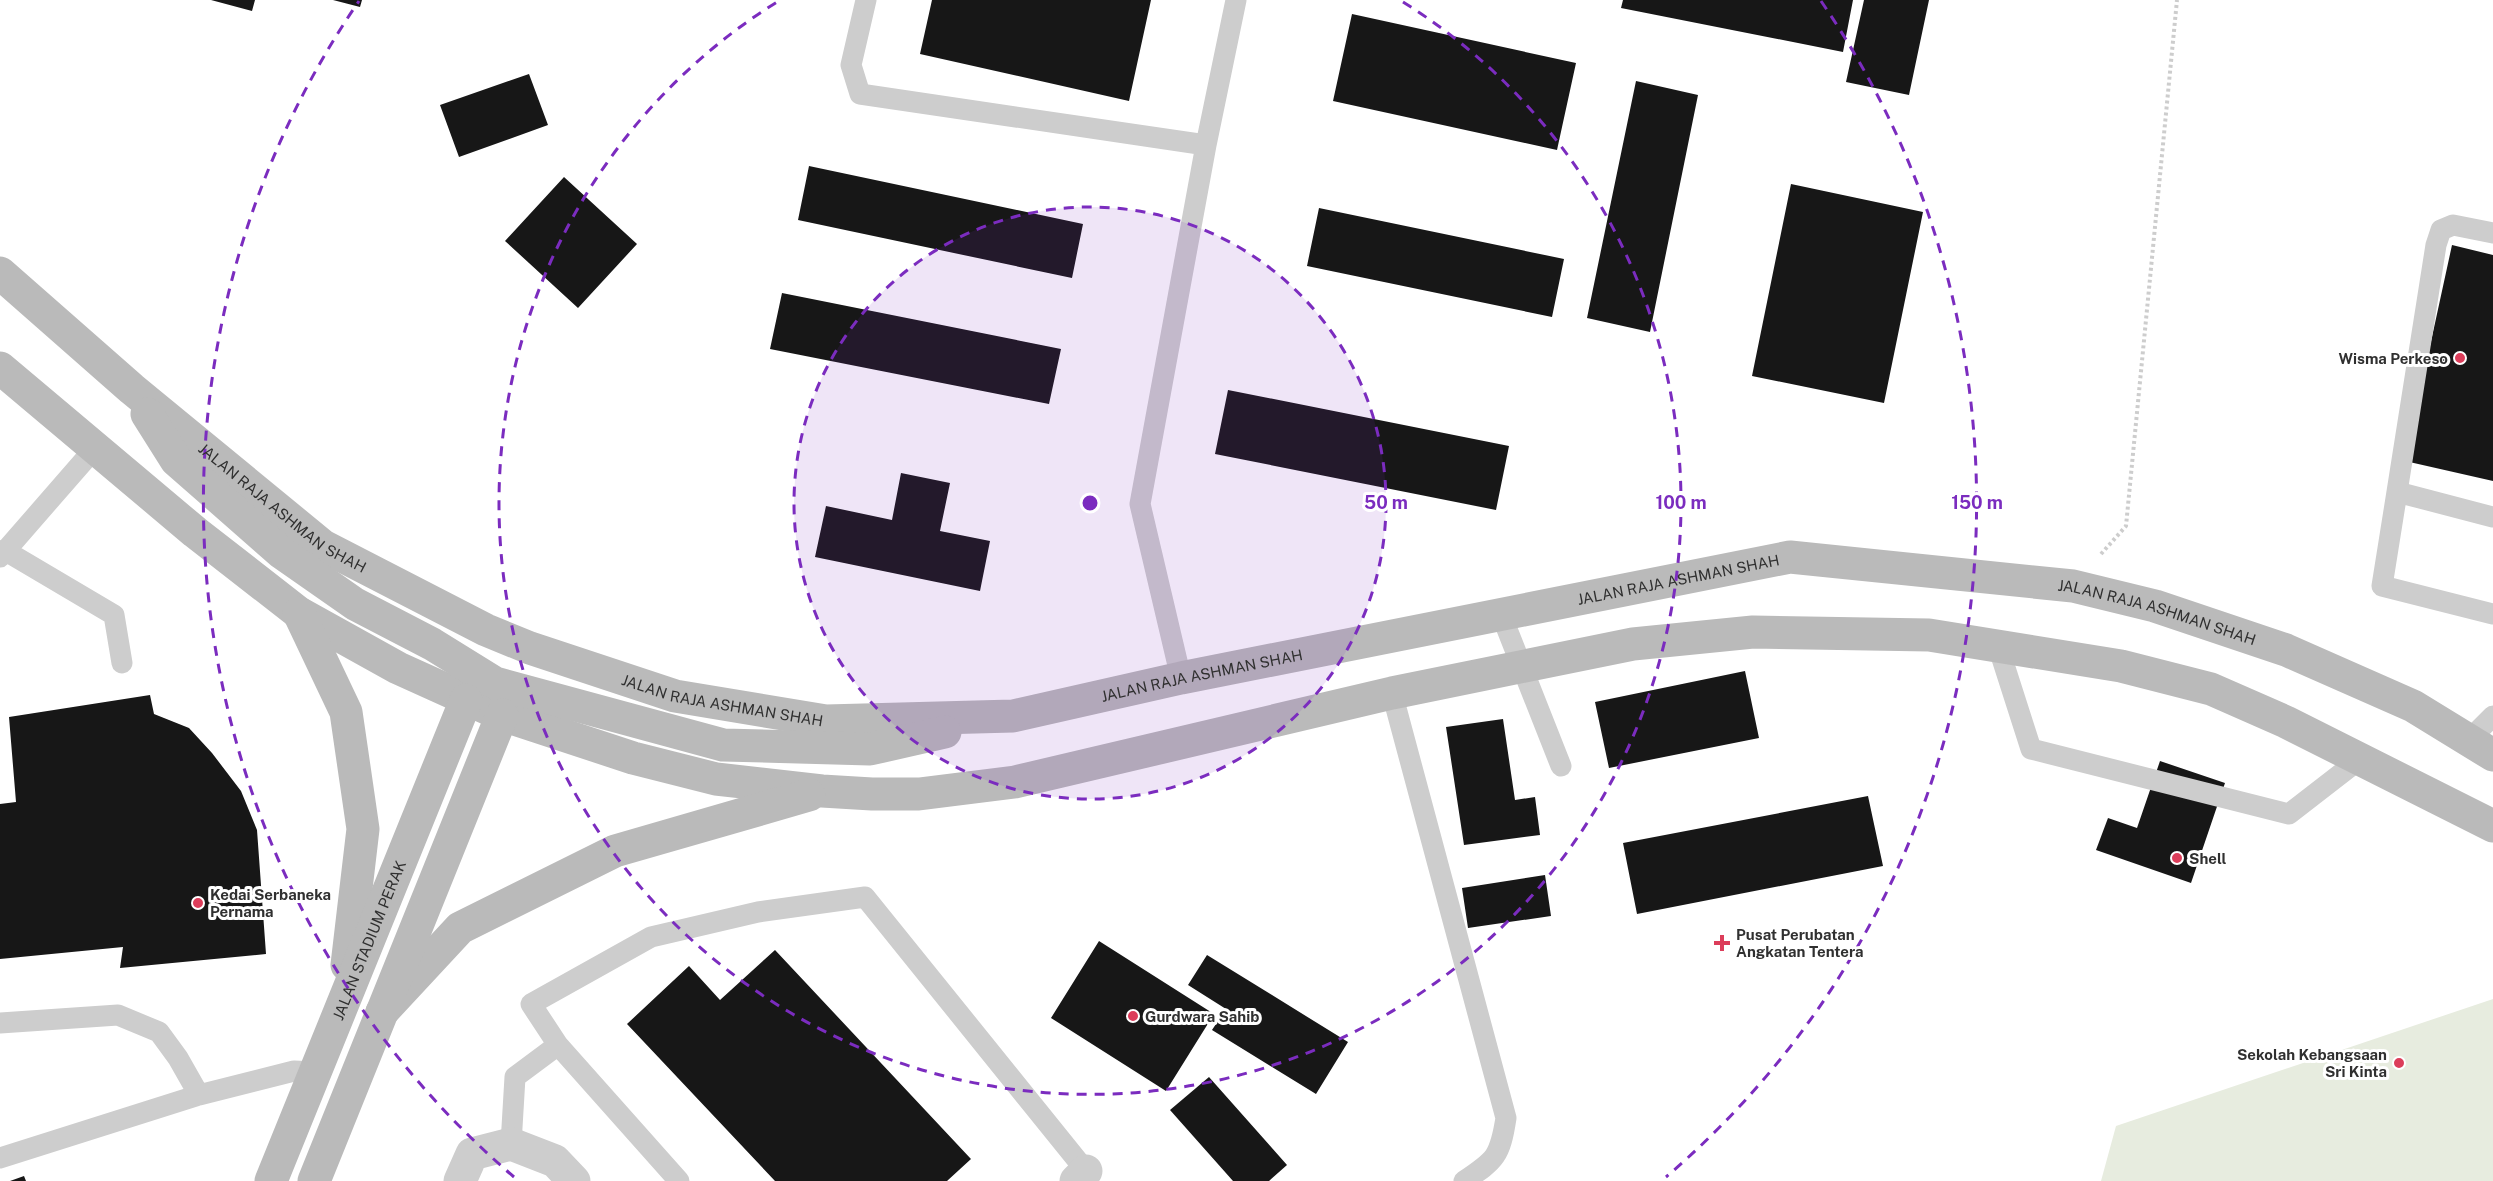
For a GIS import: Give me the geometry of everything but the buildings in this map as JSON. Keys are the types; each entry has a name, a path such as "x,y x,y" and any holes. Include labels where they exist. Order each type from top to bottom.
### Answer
{"main road":[{"name":"JALAN RAJA ASHMAN SHAH","path":"0,273 132,389 323,546 486,630 530,648 675,696 826,721 1013,716 1181,678 1790,557 2073,586 2156,606 2286,650 2413,706 2481,747"},
{"path":"0,368 195,532 299,613 398,668 502,715 633,758 716,779 872,795 919,794 1015,782 1392,693 1633,644 1753,632 1929,635 2121,666 2211,689 2286,722 2493,826"},
{"path":"132,389 177,460 282,553 355,604 432,644 495,683 723,745 870,749 1013,716"},
{"path":"299,613 346,712 363,829 343,1005"},
{"path":"466,700 495,683"},
{"path":"314,1181 502,715 495,683"},
{"name":"JALAN STADIUM PERAK","path":"272,1181 466,700"},
{"path":"382,1012 459,927 615,851 822,791"}],"street":[{"path":"460,1181 472,1154 511,1144 555,1161 574,1181"}],"lane":[{"path":"866,0 851,65 860,94 1206,145"},
{"path":"1181,678 1140,504 1206,145 1236,0"},
{"path":"2493,233 2453,225 2441,230 2436,245 2382,586 2493,614"},
{"path":"95,448 2,554 114,615 122,663"},
{"path":"2397,492 2493,517"},
{"path":"1501,614 1561,766"},
{"path":"1998,646 2031,749 2289,814 2360,759"},
{"path":"1392,693 1506,1118 1502,1143 1490,1164 1464,1181"},
{"path":"2481,747 2493,716"},
{"path":"679,1181 558,1045 531,1004 651,937 758,912 865,897 1081,1176"},
{"path":"0,1023 118,1015 159,1032 178,1058 199,1095"},
{"path":"511,1144 515,1077 558,1045"},
{"path":"0,1158 199,1095 294,1071 315,1072"}],"path":[{"path":"2073,586 2126,526 2176,0"}],"shaded area":[{"name":"Sekolah Kebangsaan Sri Kinta","path":"2493,999 2493,1181 2101,1181 2116,1126"}],"place":[{"name":"Wisma Perkeso","path":"2460,358"},
{"name":"Shell","path":"2177,858"},
{"name":"Kedai Serbaneka Pernama","path":"198,903"},
{"name":"Pusat Perubatan Angkatan Tentera","path":"1722,943"},
{"name":"Gurdwara Sahib","path":"1133,1016"},
{"name":"Sekolah Kebangsaan Sri Kinta","path":"2399,1063"}]}
